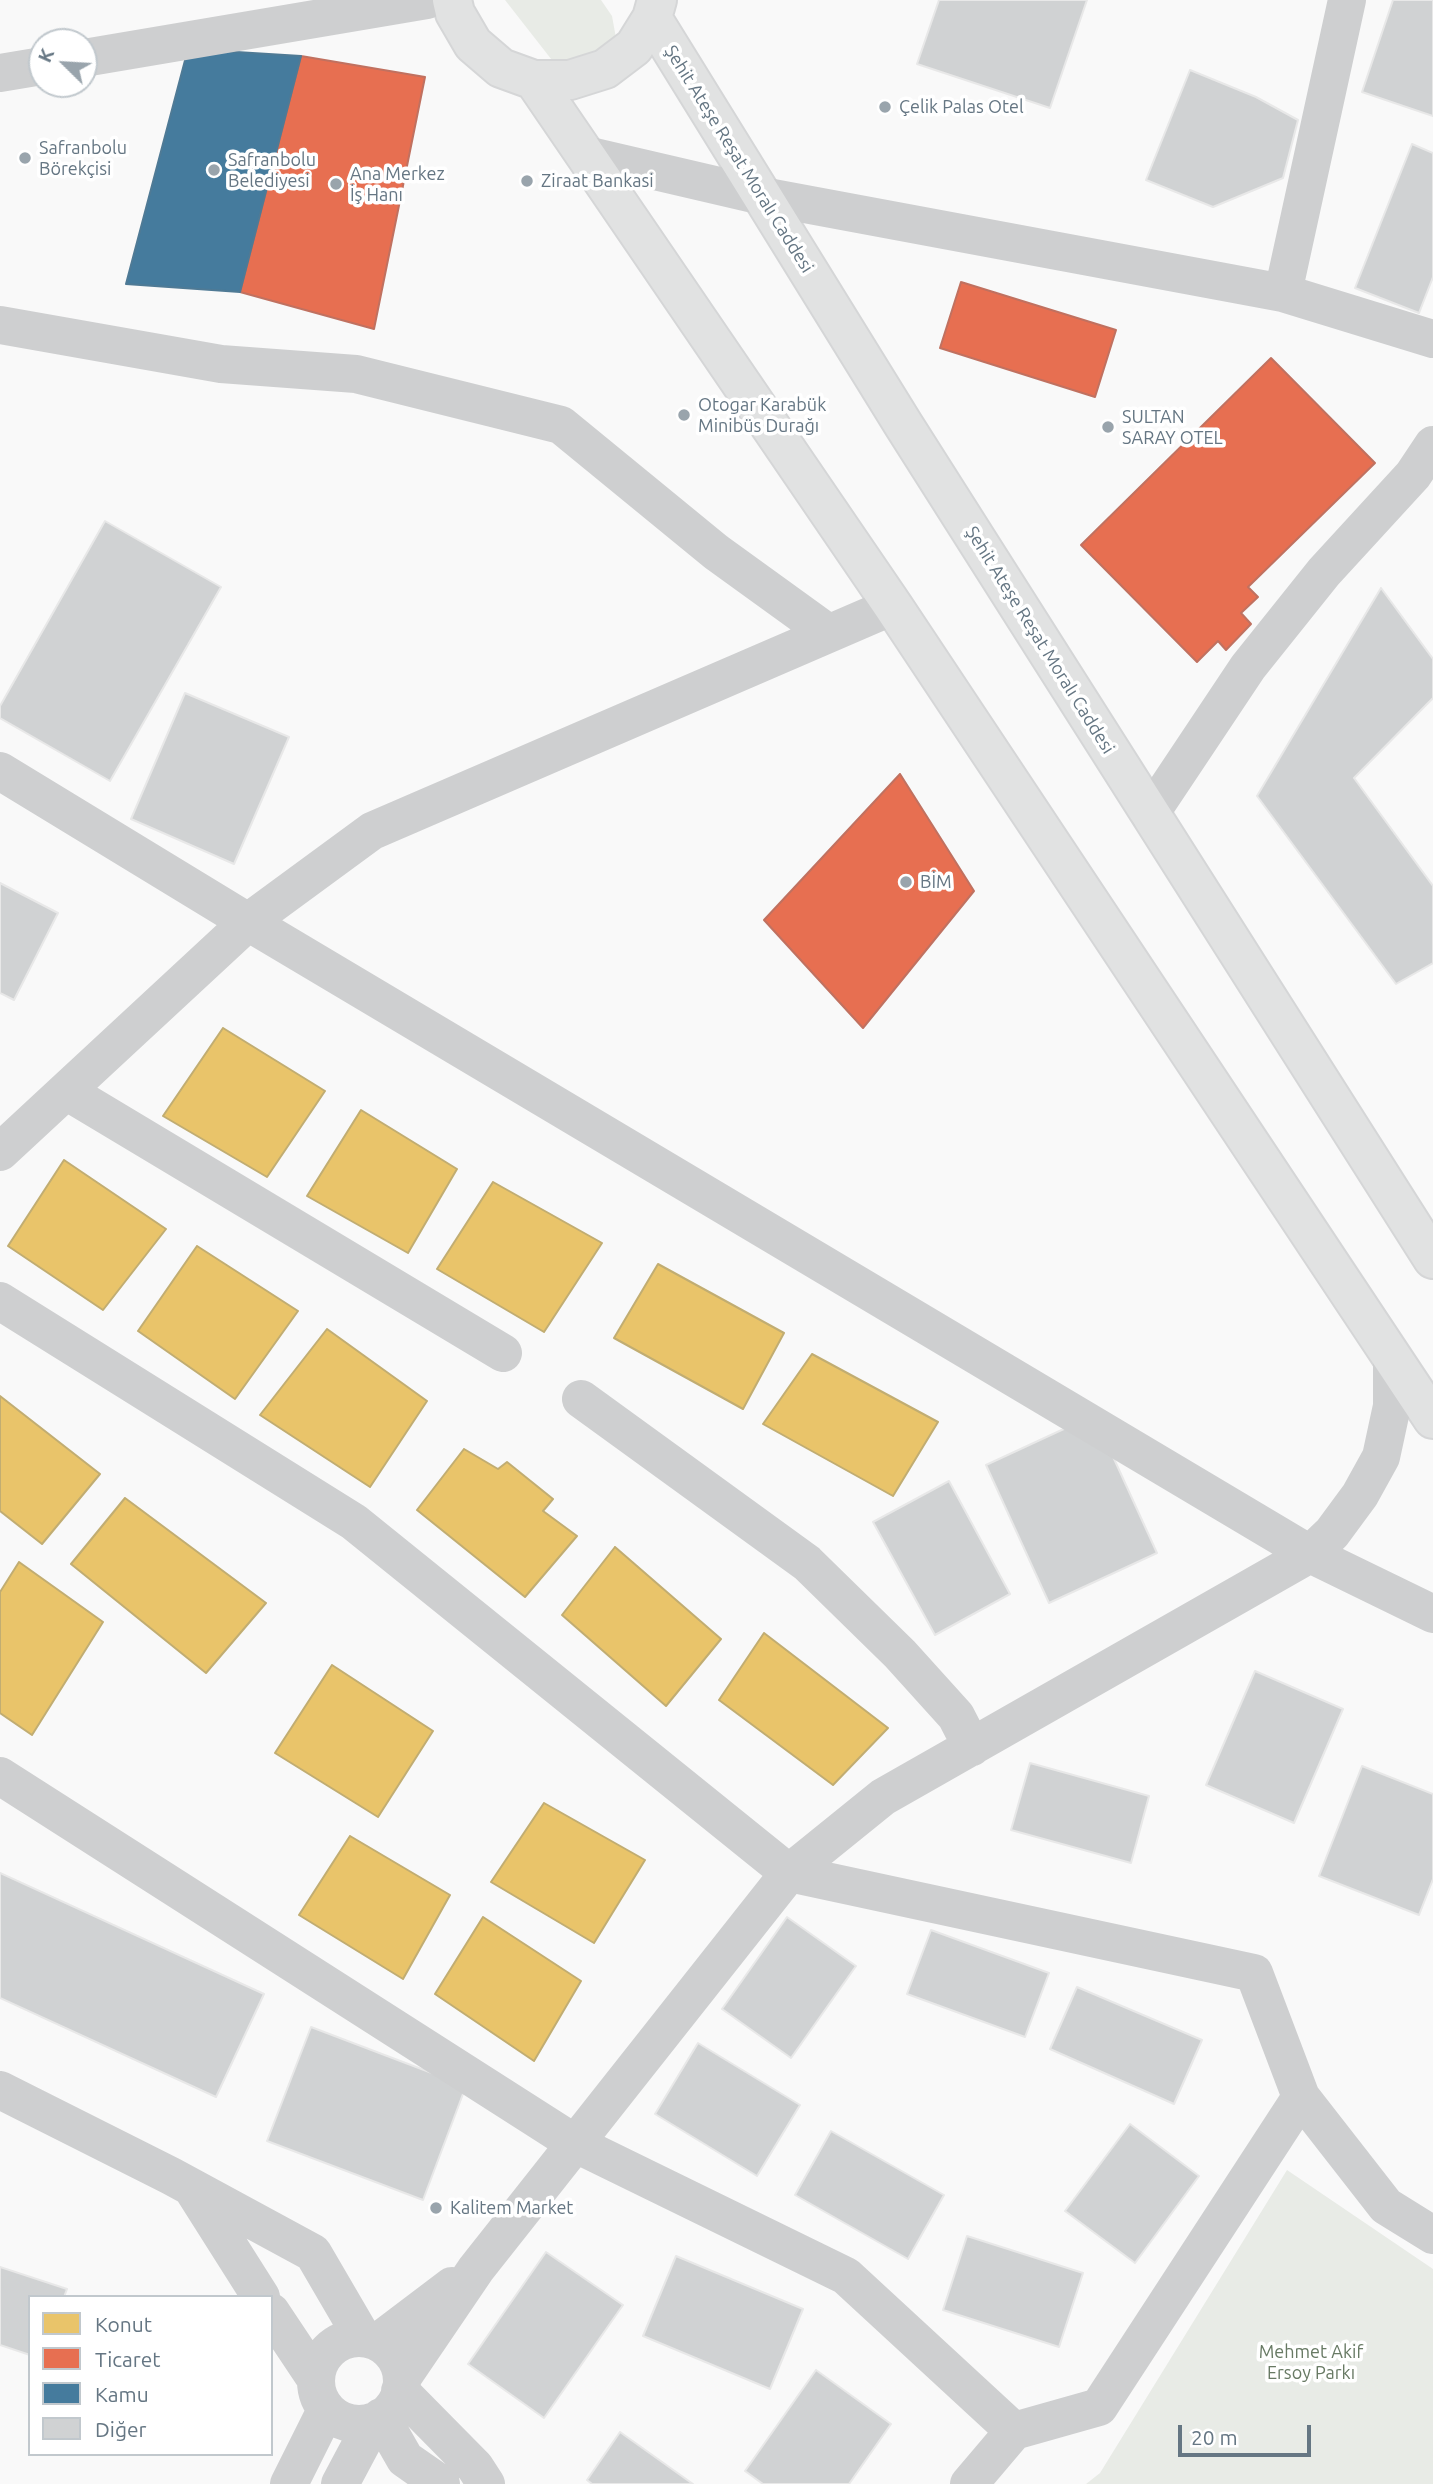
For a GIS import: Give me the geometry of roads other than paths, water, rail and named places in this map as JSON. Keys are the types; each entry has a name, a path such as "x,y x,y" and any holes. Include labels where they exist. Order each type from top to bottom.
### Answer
{"main road":[{"path":"452,0 455,13 473,44 501,68 534,80 570,80 605,69 634,47 655,9"},
{"name":"Şehit Ateşe Reşat Moralı Caddesi","path":"655,9 762,196 903,424 1433,1259"},
{"path":"534,80 893,606 1433,1419"}],"street":[{"path":"98,56 427,0"},
{"path":"1283,293 1348,0"},
{"path":"0,73 28,68"},
{"path":"586,155 762,196 1283,293 1433,339"},
{"path":"0,325 221,364 356,374 561,425 716,552 828,634"},
{"path":"1150,814 1248,667 1324,572 1413,475 1433,445"},
{"path":"0,1152 248,922 372,831 893,606"},
{"path":"0,771 248,922 1310,1554 1433,1614"},
{"path":"66,1091 503,1353"},
{"path":"0,1301 354,1522 789,1873 1254,1973 1301,2097 1385,2206 1433,2235"},
{"path":"340,2484 389,2402 476,2269 789,1873 883,1797 1310,1554 1332,1532 1360,1495 1381,1457 1392,1406 1392,1358"},
{"path":"581,1399 807,1563 909,1664 956,1716 972,1747"},
{"path":"0,1776 576,2144 846,2276 1014,2431"},
{"path":"0,2090 190,2186 313,2253 370,2339 392,2352 400,2367 389,2402 404,2459 441,2484"},
{"path":"969,2484 1014,2431 1099,2407 1301,2097"},
{"path":"190,2186 260,2295"},
{"path":"289,2484 321,2394 320,2361 330,2348 345,2339 370,2339 476,2269"},
{"path":"273,2315 340,2420 356,2424 389,2402"},
{"path":"389,2402 475,2467 486,2484"}],"place":[{"name":"Çelik Palas Otel","path":"885,107"},
{"name":"Safranbolu Börekçisi","path":"25,158"},
{"name":"Safranbolu Belediyesi","path":"214,170"},
{"name":"Ziraat Bankasi","path":"527,181"},
{"name":"Ana Merkez İş Hanı","path":"336,184"},
{"name":"Otogar Karabük Minibüs Durağı","path":"684,415"},
{"name":"SULTAN SARAY OTEL","path":"1108,427"},
{"name":"BİM","path":"906,882"},
{"name":"Kalitem Market","path":"436,2208"}],"park label":[{"name":"Mehmet Akif Ersoy Parkı","path":"1311,2362"}]}
